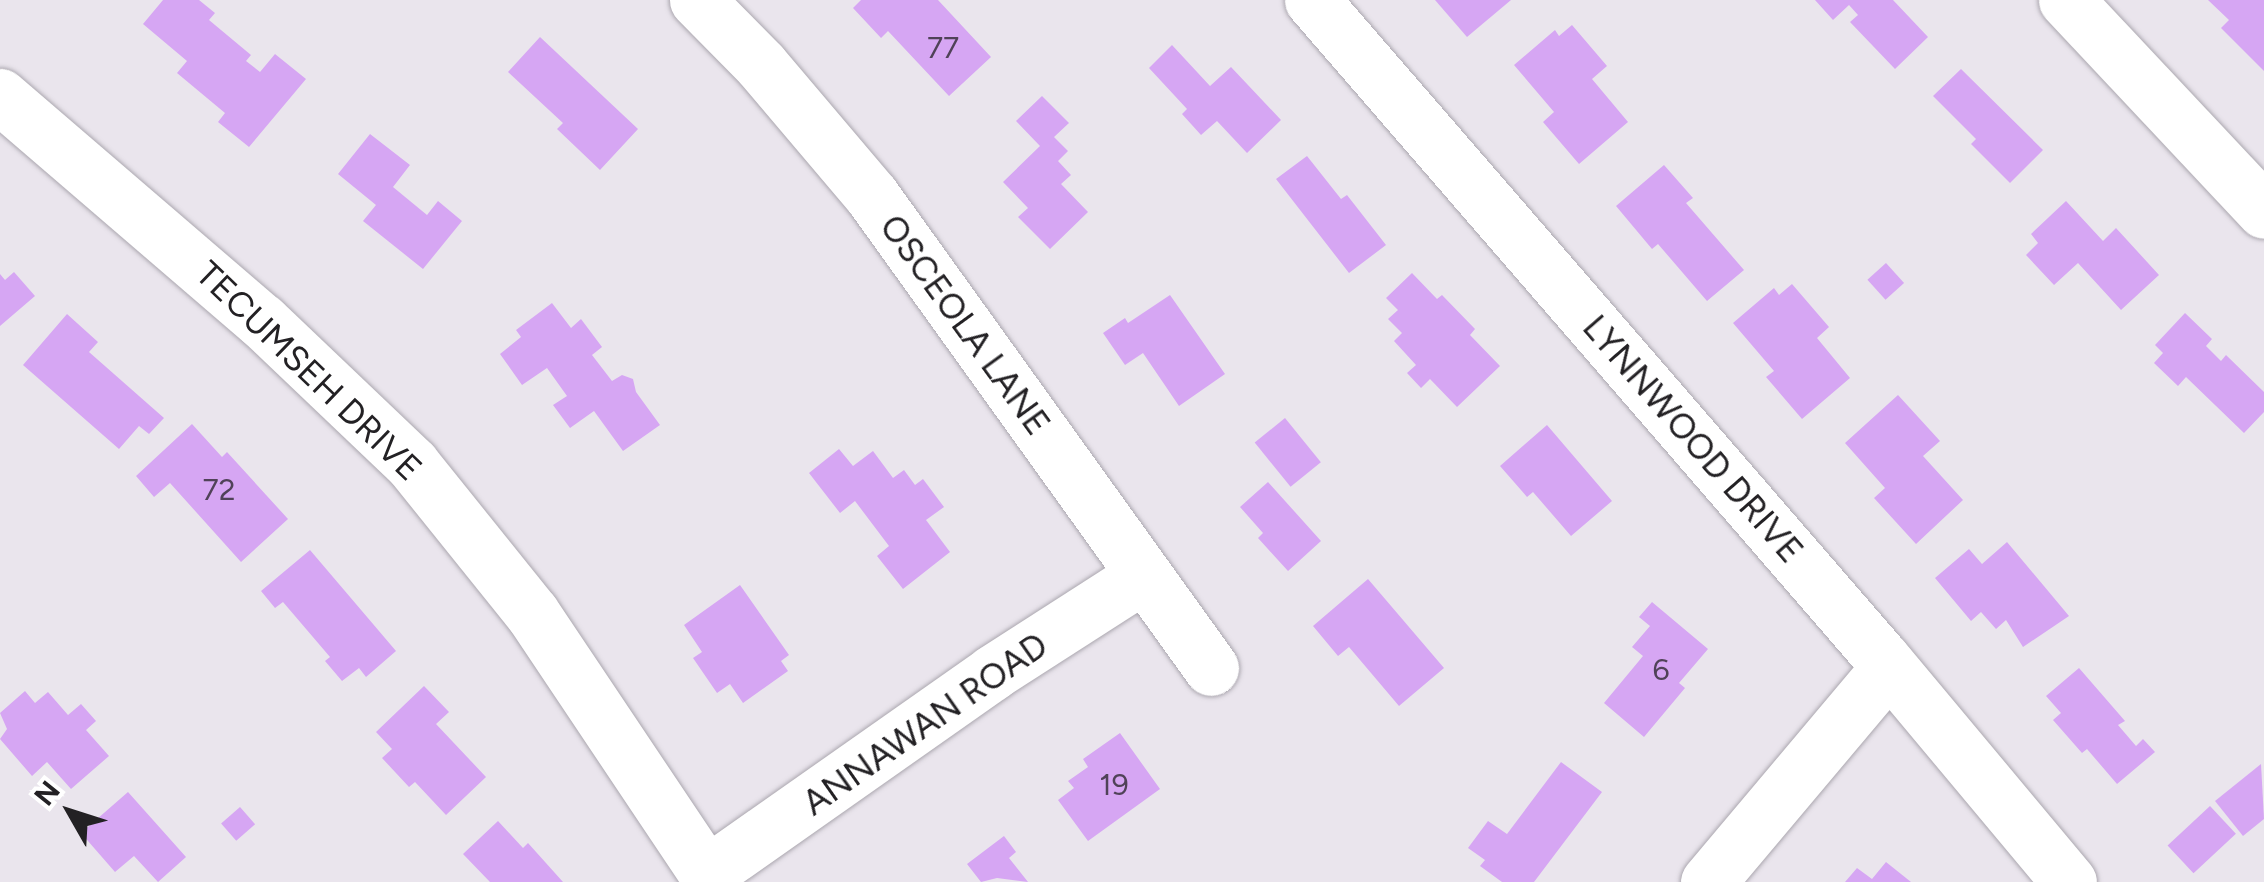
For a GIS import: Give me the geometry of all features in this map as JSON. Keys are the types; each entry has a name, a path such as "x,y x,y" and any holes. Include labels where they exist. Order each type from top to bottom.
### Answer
{"street":[{"name":"OSCEOLA LANE","path":"696,0 761,65 872,196 1211,668"},
{"name":"LYNNWOOD DRIVE","path":"1312,0 2069,882"},
{"path":"2066,0 2264,211"},
{"name":"TECUMSEH DRIVE","path":"0,96 262,320 412,464 532,613 709,878"},
{"name":"ANNAWAN ROAD","path":"709,878 993,672 1144,575"},
{"path":"1708,882 1889,668"}],"building":[{"path":"163,0 199,0 215,13 209,20 251,55 246,61 260,72 275,54 306,79 249,147 218,122 225,113 177,73 187,61 143,24"},
{"path":"861,0 938,0 991,57 949,96 888,31 881,38 853,8"},
{"path":"1435,0 1511,0 1467,37"},
{"path":"1815,0 1893,0 1928,37 1895,69 1850,22 1858,15 1849,5 1833,20"},
{"path":"2208,0 2264,0 2264,71 2221,28 2229,20"},
{"path":"1572,25 1607,66 1592,79 1628,122 1579,164 1543,122 1554,112 1514,65 1555,30 1559,36"},
{"path":"540,37 638,129 600,170 557,129 563,123 508,72"},
{"path":"1172,45 1210,86 1231,67 1281,120 1247,153 1217,121 1201,135 1182,114 1187,109 1149,68"},
{"path":"1961,69 2043,150 2010,183 1971,144 1976,139 1933,96"},
{"path":"1042,96 1069,123 1054,137 1068,151 1058,161 1071,175 1061,184 1088,212 1050,249 1018,217 1028,208 1003,182 1040,146 1016,121"},
{"path":"370,134 410,165 393,187 427,215 438,201 462,221 423,269 363,221 376,205 338,174"},
{"path":"1307,156 1341,199 1347,195 1386,245 1349,273 1276,179"},
{"path":"1664,165 1693,198 1686,203 1744,270 1707,301 1658,244 1652,249 1616,206"},
{"path":"2066,201 2103,241 2116,228 2159,275 2121,310 2078,263 2054,285 2026,255 2038,243 2031,234"},
{"path":"1886,263 1904,283 1885,300 1867,280"},
{"path":"14,272 35,296 0,326 0,274 5,280"},
{"path":"1412,273 1437,299 1442,295 1475,329 1470,335 1500,366 1457,407 1430,379 1421,388 1407,373 1416,365 1394,341 1402,333 1388,319 1398,310 1386,298"},
{"path":"1792,284 1829,327 1817,338 1850,378 1802,419 1766,377 1774,371 1733,323 1774,288 1779,295"},
{"path":"1170,295 1225,374 1179,406 1143,353 1125,365 1103,333 1125,318 1128,323"},
{"path":"552,303 571,328 581,319 602,347 592,355 612,381 622,375 633,379 636,392 660,425 623,451 594,411 570,428 553,405 567,396 547,368 522,385 500,354 521,337 516,330"},
{"path":"2185,313 2212,339 2206,346 2221,361 2226,355 2264,392 2264,412 2244,433 2186,377 2178,386 2154,363 2163,353 2155,345"},
{"path":"67,314 98,342 89,352 164,418 149,434 139,426 119,449 23,365"},
{"path":"1898,395 1940,441 1923,456 1963,500 1916,544 1874,498 1885,488 1845,443"},
{"path":"1285,418 1321,462 1291,487 1255,443"},
{"path":"192,424 222,457 227,452 288,519 241,562 170,483 154,497 136,476"},
{"path":"1547,425 1612,501 1571,536 1533,492 1527,497 1500,466"},
{"path":"839,449 853,466 873,451 893,478 904,470 915,485 923,479 944,507 926,520 950,552 903,589 877,556 889,546 855,501 840,513 809,473"},
{"path":"1268,482 1321,541 1288,571 1258,538 1263,533 1240,507"},
{"path":"2007,542 2069,616 2023,647 2006,620 1996,629 1981,612 1971,621 1935,578 1969,549 1982,564"},
{"path":"310,550 396,651 366,677 359,668 342,681 325,661 330,657 283,602 275,608 261,591"},
{"path":"1368,579 1444,668 1399,706 1349,647 1338,656 1313,626"},
{"path":"740,585 789,655 781,661 788,671 743,703 730,684 717,693 693,658 702,652 684,625"},
{"path":"1652,602 1708,649 1679,683 1685,688 1644,737 1604,703 1643,656 1632,647 1650,626 1639,617"},
{"path":"2079,668 2125,721 2118,725 2136,746 2143,739 2155,752 2117,784 2087,749 2082,753 2053,720 2061,713 2046,696"},
{"path":"424,686 449,712 436,724 486,777 446,815 415,782 409,787 382,758 392,749 376,732"},
{"path":"25,691 35,703 48,692 68,715 81,704 96,721 86,730 109,756 71,789 47,762 32,776 0,739 7,729 0,713"},
{"path":"1120,733 1160,789 1088,841 1058,800 1074,788 1068,781 1088,767 1083,759"},
{"path":"1561,762 1602,792 1534,882 1502,882 1480,866 1485,860 1468,848 1488,821 1507,834"},
{"path":"2261,764 2264,819 2243,836 2215,801"},
{"path":"128,792 186,857 158,882 134,856 115,872 81,833"},
{"path":"2210,806 2236,834 2193,873 2168,846"},
{"path":"240,807 255,824 236,841 221,823"},
{"path":"498,821 523,848 528,843 563,882 490,882 463,854"},
{"path":"1004,836 1016,852 1009,858 1028,882 997,878 981,882 967,864"},
{"path":"1886,862 1911,882 1845,882 1857,868 1872,879"}]}
